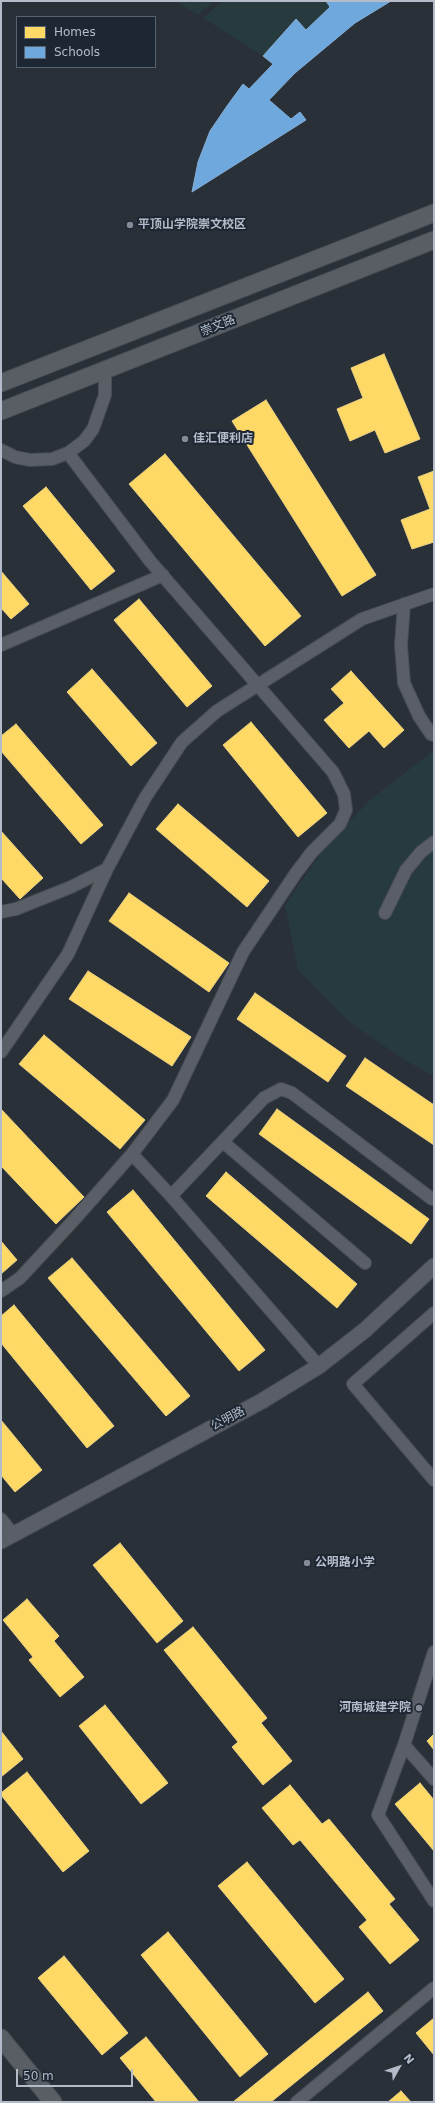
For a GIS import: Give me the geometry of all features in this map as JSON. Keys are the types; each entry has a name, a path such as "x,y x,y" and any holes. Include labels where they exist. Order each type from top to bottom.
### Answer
{"main road":[{"path":"1,383 434,213"},
{"name":"崇文路","path":"1,411 434,240"},
{"path":"1,2038 54,2102"}],"street":[{"path":"1,450 15,457 30,460 52,459 68,453 84,441 93,429 105,395 105,370"},
{"path":"1,1291 20,1278 47,1250 132,1154 173,1100 243,952 296,873 312,852 340,824 346,810 344,794 333,772 257,686 163,575 68,453"},
{"path":"1,645 163,575"},
{"path":"1,1052 68,954 106,869 145,798 182,742 217,711 362,619 434,594"},
{"path":"404,604 401,645 404,683 419,716 431,734 434,735"},
{"path":"385,912 406,870 421,852 434,842"},
{"path":"1,912 16,909 72,887 106,869"},
{"path":"171,1196 264,1098 281,1089 292,1093 432,1199"},
{"path":"223,1142 365,1263"},
{"path":"132,1154 171,1196 319,1366"},
{"name":"公明路","path":"7,1537 262,1400 319,1366 365,1330 434,1266"},
{"path":"434,1313 353,1384 434,1480"},
{"path":"1,1519 7,1537"},
{"path":"434,1652 431,1674 378,1815 434,1901"},
{"path":"404,1745 434,1779"},
{"path":"297,2102 434,1988"}],"green space":[{"path":"176,1 214,1 198,15"},
{"path":"223,1 326,1 330,7 306,30 296,20 263,56 203,18"},
{"path":"434,750 434,1076 408,1062 349,1022 298,970 285,905 324,848 371,799"}],"building: Homes":[{"path":"384,354 420,439 385,453 375,430 350,441 337,409 363,398 351,368"},
{"path":"266,400 376,575 342,596 232,421"},
{"path":"165,454 301,616 265,646 129,484"},
{"path":"434,471 434,542 412,549 401,520 430,509 418,477"},
{"path":"46,487 115,571 91,590 23,506"},
{"path":"1,571 29,604 11,619 1,608"},
{"path":"139,599 212,686 187,707 114,620"},
{"path":"92,669 157,743 131,766 67,692"},
{"path":"351,671 404,730 384,748 369,731 349,748 324,720 344,703 331,689"},
{"path":"251,722 327,813 298,837 223,745"},
{"path":"16,724 103,825 81,844 1,751 1,736"},
{"path":"178,804 269,881 247,907 156,829"},
{"path":"1,831 43,878 20,899 1,878"},
{"path":"129,893 229,963 209,992 109,921"},
{"path":"88,971 191,1037 172,1066 69,999"},
{"path":"255,993 346,1056 328,1082 237,1019"},
{"path":"44,1035 145,1120 120,1149 19,1064"},
{"path":"365,1058 434,1105 434,1145 346,1086"},
{"path":"1,1109 84,1197 56,1224 1,1166"},
{"path":"277,1109 429,1219 411,1244 259,1134"},
{"path":"226,1172 357,1284 337,1308 206,1196"},
{"path":"133,1190 265,1350 239,1371 107,1212"},
{"path":"1,1241 17,1260 1,1274"},
{"path":"72,1258 190,1396 166,1416 48,1278"},
{"path":"14,1305 114,1426 87,1448 1,1343 1,1316"},
{"path":"1,1420 42,1470 15,1492 1,1475"},
{"path":"120,1543 183,1621 157,1643 93,1565"},
{"path":"27,1599 59,1636 54,1641 84,1677 60,1697 29,1660 33,1657 3,1620"},
{"path":"193,1627 267,1718 261,1723 292,1761 263,1785 232,1747 238,1742 164,1650"},
{"path":"105,1705 168,1783 141,1804 79,1726"},
{"path":"1,1731 23,1759 1,1777"},
{"path":"434,1734 434,1750 427,1741"},
{"path":"27,1772 89,1851 63,1872 1,1795 1,1793"},
{"path":"420,1783 434,1800 434,1851 395,1804"},
{"path":"290,1785 322,1824 329,1819 395,1899 389,1904 419,1940 390,1964 359,1927 367,1920 300,1840 293,1845 262,1808"},
{"path":"247,1862 344,1979 315,2003 218,1886"},
{"path":"168,1932 268,2054 240,2077 141,1955"},
{"path":"64,1956 128,2033 102,2055 38,1978"},
{"path":"368,1992 383,2011 271,2102 233,2102"},
{"path":"434,2018 434,2055 416,2033"},
{"path":"146,2037 199,2102 156,2102 120,2058"},
{"path":"401,2091 411,2102 388,2102"}],"building: Schools":[{"path":"326,1 391,1 355,23 295,73 269,100 291,119 300,112 306,120 192,192 198,162 210,131 227,106 243,84 249,89 273,64 263,56 296,19 306,30 330,7"}],"place":[{"name":"平顶山学院崇文校区","path":"130,225"},
{"name":"佳汇便利店","path":"185,439"},
{"name":"公明路小学","path":"307,1563"},
{"name":"河南城建学院","path":"419,1708"}]}
